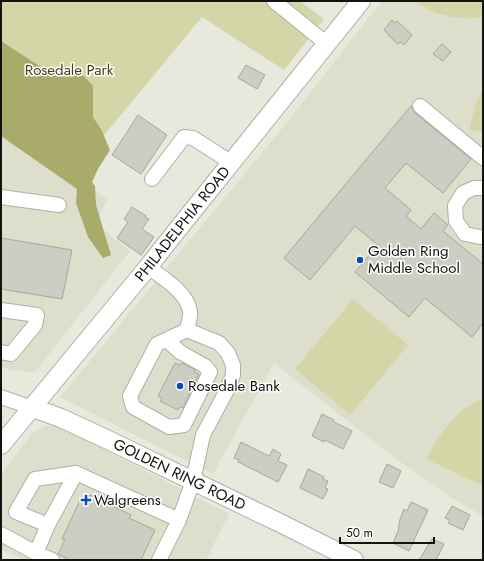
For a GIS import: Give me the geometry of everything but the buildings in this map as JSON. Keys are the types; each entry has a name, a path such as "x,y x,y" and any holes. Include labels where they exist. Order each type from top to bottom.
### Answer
{"main road":[{"name":"PHILADELPHIA ROAD","path":"1,446 148,267 361,1"},
{"name":"GOLDEN RING ROAD","path":"33,408 61,418 280,523 350,559"}],"street":[{"path":"274,1 327,44"},
{"path":"420,106 483,158"},
{"path":"152,179 184,137 193,138 232,163"},
{"path":"483,188 474,188 463,193 455,206 456,221 465,234 480,238 483,237"},
{"path":"1,197 59,205"},
{"path":"148,267 179,291 187,302 190,313 187,330"},
{"path":"1,310 37,315 35,325 11,354 1,352"},
{"path":"159,560 180,520 193,481 203,435 227,390 233,375 233,365 228,353 219,343 187,330 157,344 130,396 133,407 169,427 184,425 210,372 205,366 180,352 167,340"},
{"name":"GOLDEN RING ROAD","path":"1,398 33,408"},
{"path":"48,525 16,512 35,479 76,473 180,520"},
{"path":"36,553 48,525 76,473"},
{"path":"1,534 52,560"}],"shaded area":[{"name":"Golden Ring Middle School","path":"382,1 483,1 483,516 452,498 396,459 274,363 213,474 60,397 280,131"},
{"path":"1,123 107,199 96,223 130,251 35,372 17,371 1,367"},
{"path":"57,425 229,514 206,560 23,560 1,549 1,475 32,433 45,426"}],"green space":[{"name":"Rosedale Park","path":"1,1 300,1 324,19 284,70 202,17 72,174 1,123"},
{"path":"414,1 483,1 483,17 458,18 445,15 433,12"},
{"path":"1,41 50,73 62,72 84,76 93,86 93,117 102,131 110,150 92,182 95,186 96,205 111,255 103,258 88,237 76,203 77,189 1,136"},
{"path":"483,87 483,132 469,130 475,106"},
{"path":"353,299 408,345 350,415 295,369"},
{"path":"483,399 483,486 426,459 444,430 455,417 471,405"}],"place":[{"name":"Golden Ring Middle School","path":"360,260"},
{"name":"Rosedale Bank","path":"180,386"},
{"name":"Walgreens","path":"86,500"}]}
